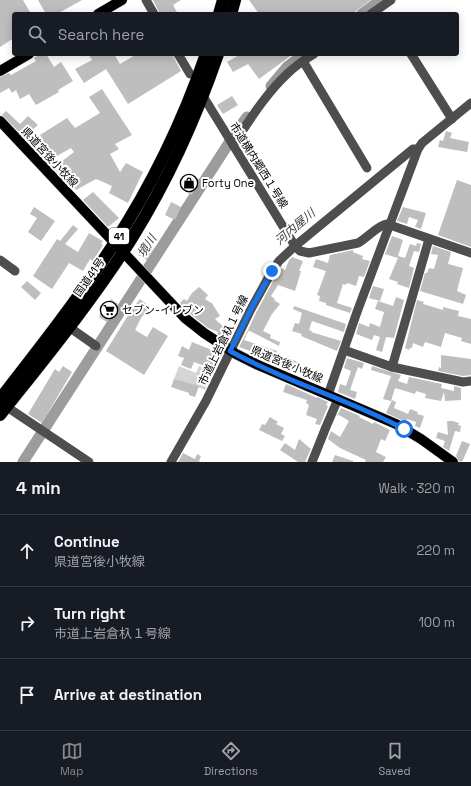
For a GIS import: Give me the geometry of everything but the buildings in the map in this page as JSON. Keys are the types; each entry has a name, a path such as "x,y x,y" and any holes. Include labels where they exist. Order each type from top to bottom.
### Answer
{"highway":[{"path":"220,12 223,0"},
{"path":"232,12 235,0"},
{"name":"国道41号","path":"2,407 69,327 118,248 166,151 188,102 205,56"},
{"name":"国道41号","path":"2,407 77,297 144,218 165,178 203,96 217,56"}],"main road":[{"path":"101,12 122,0"},
{"path":"0,71 26,56"},
{"name":"県道宮後小牧線","path":"0,121 185,318 204,333 230,351 258,365 374,414 404,429 421,439 453,462"}],"street":[{"path":"146,0 153,12"},
{"path":"383,10 391,0"},
{"path":"179,56 190,74"},
{"path":"233,145 276,85 287,74 311,56"},
{"path":"412,56 452,119"},
{"path":"303,62 367,168"},
{"name":"市道横内郷西１号線","path":"203,96 295,246"},
{"path":"328,395 357,312 418,150 422,143 471,103"},
{"name":"市道上岩倉杁１号線","path":"171,462 206,401 251,309 279,261 295,246 414,149 418,150"},
{"path":"295,246 300,251 309,253 351,244 364,239 383,224 390,225 471,253"},
{"path":"392,367 429,239"},
{"path":"0,260 15,271"},
{"path":"69,327 96,346"},
{"path":"344,350 392,367 463,382 471,381"},
{"path":"312,462 338,399"},
{"path":"2,407 89,462"}],"shaded area":[{"path":"179,366 196,373 199,366 214,372 205,390 174,379"}],"waterway":[{"name":"境川","path":"365,12 381,0"},
{"name":"境川","path":"271,86 287,67 302,56"},
{"name":"境川","path":"23,462 247,117"}],"place":[{"name":"Forty One","path":"189,183"},
{"name":"セブン-イレブン","path":"109,310"}],"route":[{"path":"272,271 230,351 258,365 374,414 404,429"}],"water label":[{"name":"河内屋川","path":"295,227"}]}
